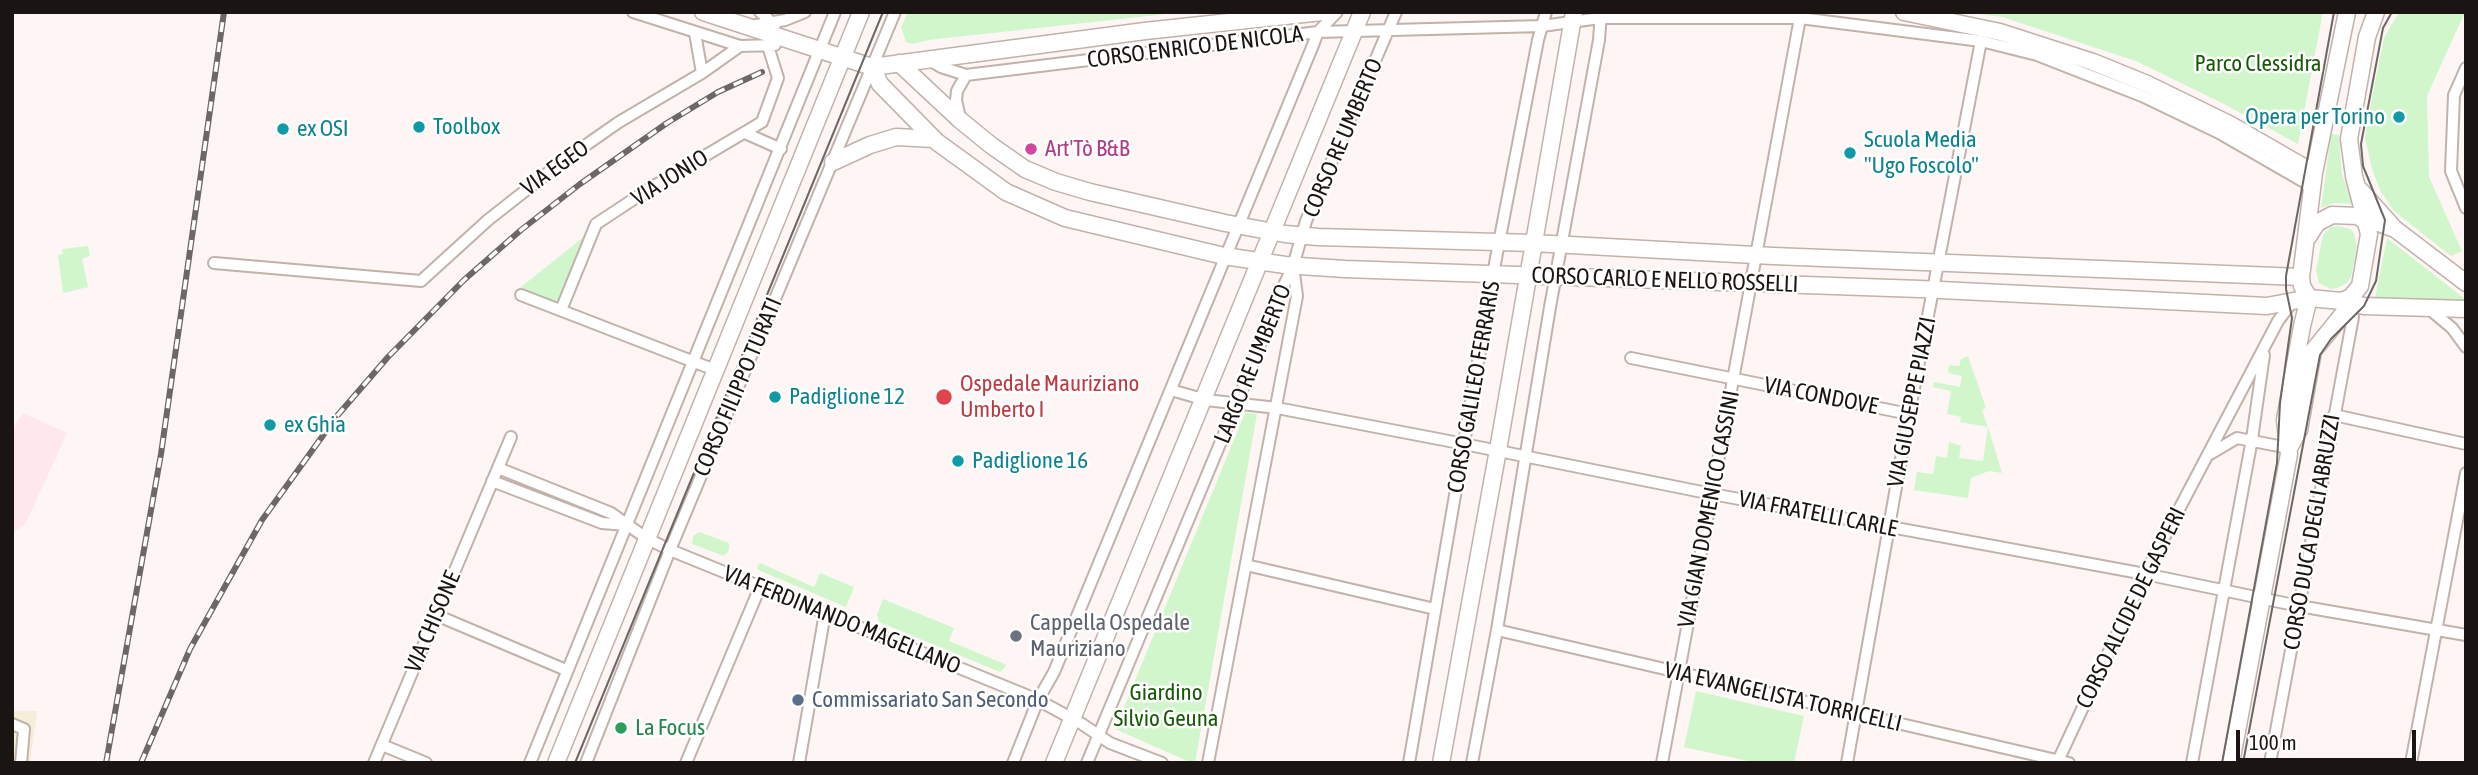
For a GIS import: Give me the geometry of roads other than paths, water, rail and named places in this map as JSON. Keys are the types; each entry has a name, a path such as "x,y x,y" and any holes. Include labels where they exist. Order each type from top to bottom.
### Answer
{"street":[{"path":"633,12 740,46 768,46 793,41"},
{"path":"674,25 678,12"},
{"path":"702,12 872,67 899,63"},
{"path":"761,12 793,41"},
{"path":"761,12 785,20"},
{"path":"747,27 785,20 805,12"},
{"path":"530,763 835,12"},
{"name":"CORSO FILIPPO TURATI","path":"556,763 862,12"},
{"name":"CORSO FILIPPO TURATI","path":"586,763 670,550 895,12"},
{"name":"CORSO ENRICO DE NICOLA","path":"899,63 1145,31 1322,12"},
{"path":"1013,763 1038,700 1051,678 1318,32 1337,12"},
{"name":"CORSO RE UMBERTO","path":"1259,262 1362,12"},
{"name":"CORSO RE UMBERTO","path":"1293,266 1301,236 1396,12"},
{"name":"CORSO GALILEO FERRARIS","path":"1409,763 1493,274 1546,12"},
{"path":"1904,12 2000,32 2093,62 2147,84 2229,124 2314,173"},
{"name":"CORSO DUCA DEGLI ABRUZZI","path":"2231,763 2289,448 2286,420 2302,326 2295,296 2307,240 2314,173 2347,12"},
{"path":"2350,305 2360,286 2369,243 2350,148 2351,120 2367,37 2376,12"},
{"path":"1472,763 1599,40 1600,15"},
{"name":"CORSO ENRICO DE NICOLA","path":"926,59 966,75 1318,32 1542,26 1573,17 1600,15 1800,18 1980,41 2037,55 2142,96 2219,133 2304,182 2311,190"},
{"name":"CORSO GALILEO FERRARIS","path":"1441,763 1573,17"},
{"name":"VIA GIAN DOMENICO CASSINI","path":"1662,763 1800,18"},
{"path":"695,33 702,74"},
{"name":"VIA GIUSEPPE PIAZZI","path":"1847,763 1909,414 1980,41"},
{"name":"VIA EGEO","path":"214,263 421,281 488,220 563,161 619,122 702,74 740,46"},
{"name":"VIA JONIO","path":"561,310 596,224 762,122 778,83 768,46"},
{"name":"CORSO CARLO E NELLO ROSSELLI","path":"899,63 960,120 1025,169 1090,192 1301,236 1562,244 1939,262 2295,296"},
{"name":"CORSO CARLO E NELLO ROSSELLI","path":"872,67 880,84 934,139 1006,192 1039,208 1097,227 1259,262 1293,266 1751,285 2295,296"},
{"path":"2466,68 2454,95 2451,171 2466,208"},
{"path":"960,120 957,90 966,75"},
{"path":"745,133 781,149"},
{"path":"833,162 870,145 896,137 934,139"},
{"path":"2356,186 2395,229 2464,280"},
{"path":"2307,240 2317,223 2332,215 2358,216 2367,223 2379,223 2395,229"},
{"name":"LARGO RE UMBERTO","path":"1072,718 1259,262"},
{"name":"LARGO RE UMBERTO","path":"1097,735 1114,703 1293,266"},
{"name":"LARGO RE UMBERTO","path":"1208,763 1297,296 1293,266"},
{"path":"521,295 715,370"},
{"path":"2295,296 2350,305 2458,308 2466,323"},
{"name":"CORSO ALCIDE DE GASPERI","path":"2062,762 2145,574 2278,321 2295,296"},
{"name":"CORSO DUCA DEGLI ABRUZZI","path":"2270,763 2353,317 2350,305"},
{"name":"CORSO DUCA DEGLI ABRUZZI","path":"2289,448 2299,430 2313,351 2350,305"},
{"path":"2428,308 2452,328 2466,347"},
{"path":"2192,763 2252,439 2265,349"},
{"name":"VIA GIAN DOMENICO CASSINI","path":"1631,358 1733,379"},
{"name":"VIA CONDOVE","path":"1733,379 1909,414"},
{"name":"VIA FRATELLI CARLE","path":"1171,390 1204,399 1277,408 1712,494 2145,574 2298,606 2466,635"},
{"path":"2334,415 2466,444"},
{"name":"VIA CHISONE","path":"374,763 511,437"},
{"path":"2208,455 2237,438 2289,448"},
{"name":"VIA FERDINANDO MAGELLANO","path":"498,468 611,513 646,538 670,550 1038,700"},
{"path":"2411,763 2466,473"},
{"path":"492,481 602,523 626,525"},
{"path":"1246,565 1435,609"},
{"path":"686,763 760,587"},
{"path":"799,763 825,613"},
{"path":"436,615 566,670"},
{"name":"VIA EVANGELISTA TORRICELLI","path":"1497,630 2062,762"},
{"path":"1038,700 1110,743 1162,763"},
{"path":"1054,763 1072,718"},
{"path":"12,724 24,729 21,763"},
{"path":"1087,763 1097,735"},
{"path":"382,745 426,763"}],"tram line":[{"path":"575,763 883,12"},
{"path":"2222,763 2277,463 2280,403 2292,318 2286,276 2334,12"},
{"path":"2243,763 2320,355 2331,339 2364,306 2376,281 2385,220 2363,166 2361,144 2383,28 2392,12"}],"railway":[{"path":"106,763 161,454 224,12"},
{"path":"141,763 190,649 262,520 337,416 388,357 464,280 521,230 580,184 667,123 718,92 762,72"}],"place":[{"name":"Opera per Torino","path":"2399,117"},
{"name":"Toolbox","path":"419,127"},
{"name":"ex OSI","path":"283,129"},
{"name":"Art'Tò B&B","path":"1031,149"},
{"name":"Scuola Media \"Ugo Foscolo\"","path":"1850,153"},
{"name":"Padiglione 12","path":"775,397"},
{"name":"Ospedale Mauriziano Umberto I","path":"944,397"},
{"name":"ex Ghia","path":"270,425"},
{"name":"Padiglione 16","path":"958,461"},
{"name":"Cappella Ospedale Mauriziano","path":"1016,636"},
{"name":"Commissariato San Secondo","path":"798,700"},
{"name":"La Focus","path":"621,728"}],"park label":[{"name":"Parco Clessidra","path":"2258,64"},
{"name":"Giardino Silvio Geuna","path":"1166,706"}]}
